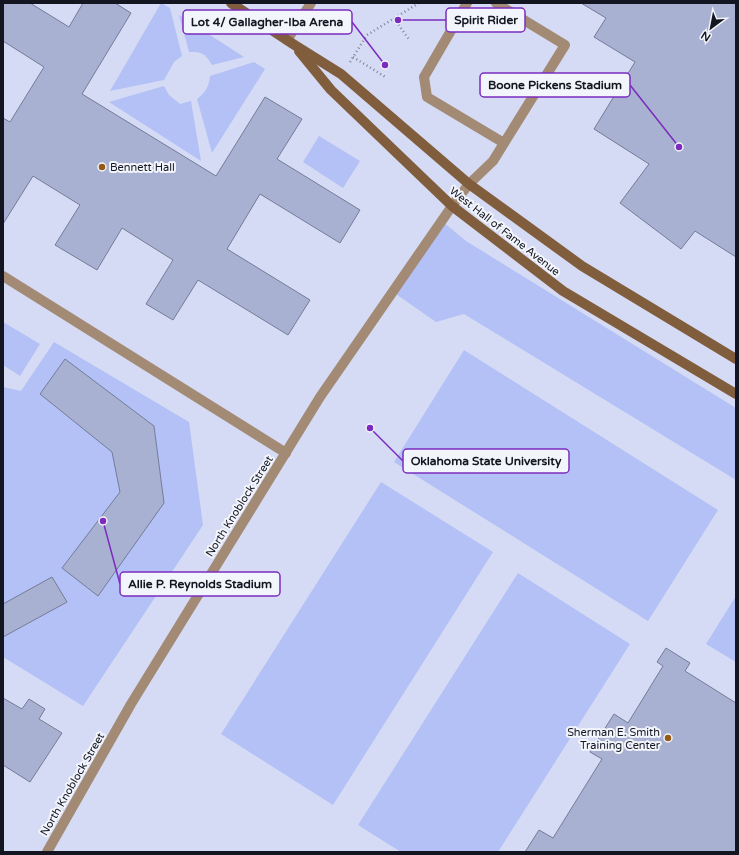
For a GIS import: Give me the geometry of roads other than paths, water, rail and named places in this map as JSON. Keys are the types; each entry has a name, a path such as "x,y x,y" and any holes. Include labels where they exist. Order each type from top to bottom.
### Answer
{"main road":[{"name":"West Hall of Fame Avenue","path":"231,3 341,74 469,184 582,266 736,359"},
{"name":"West Hall of Fame Avenue","path":"290,42 331,90 452,206 563,291 736,394"}],"street":[{"path":"290,42 310,3"},
{"path":"467,3 424,77 427,96 504,143"},
{"name":"North Knoblock Street","path":"46,852 131,704 320,398 452,206 469,184 493,161 565,45 496,3"},
{"path":"3,276 286,453"}],"place":[{"name":"Spirit Rider","path":"398,20"},
{"name":"Lot 4/ Gallagher-Iba Arena","path":"385,65"},
{"name":"Boone Pickens Stadium","path":"679,147"},
{"name":"Bennett Hall","path":"102,167"},
{"name":"Oklahoma State University","path":"370,428"},
{"name":"Allie P. Reynolds Stadium","path":"103,521"},
{"name":"Sherman E. Smith Training Center","path":"668,738"}]}
